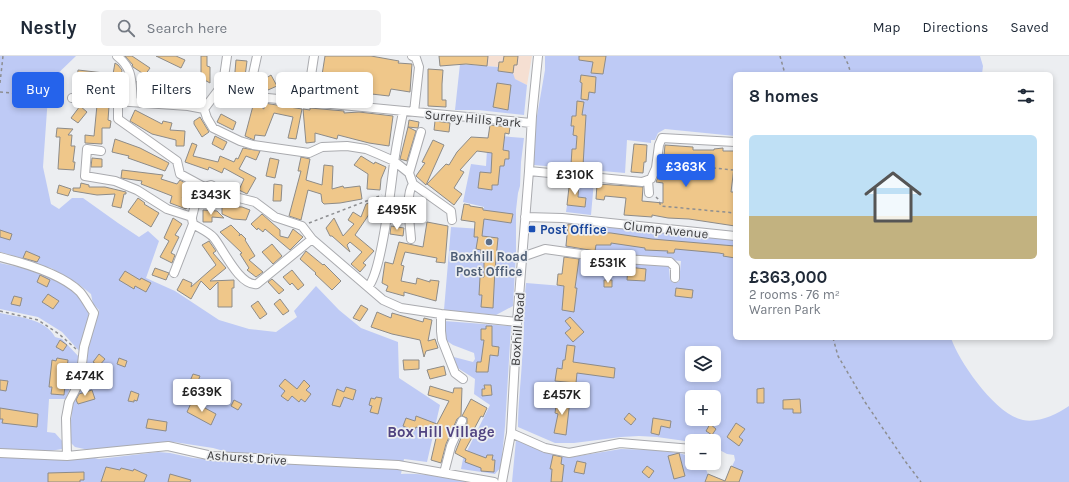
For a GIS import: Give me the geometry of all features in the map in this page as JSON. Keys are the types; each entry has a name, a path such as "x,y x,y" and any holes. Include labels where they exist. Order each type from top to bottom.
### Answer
{"street":[{"path":"117,56 130,71 133,102"},
{"path":"225,72 227,56"},
{"path":"254,72 257,56"},
{"path":"312,72 314,56"},
{"path":"412,56 416,58 418,67 414,112"},
{"name":"Boxhill Road","path":"502,482 511,433 531,123 538,56"},
{"path":"204,109 214,96"},
{"path":"129,102 188,106 204,109"},
{"path":"118,108 118,119 177,161 180,174 204,187"},
{"name":"Surrey Hills Park","path":"365,108 531,123"},
{"path":"204,109 213,128 240,141 253,145 309,153 322,147 347,146 366,149 394,161 409,173 413,184 451,211 452,220"},
{"path":"368,287 372,283 379,258 403,112"},
{"path":"409,173 421,132"},
{"path":"529,170 642,182 651,179 656,168 659,145 662,138 733,142"},
{"path":"101,151 87,149 85,176 115,181 137,190 166,209 192,220 213,236 229,264 253,285 257,284 312,239"},
{"path":"648,180 649,193"},
{"path":"411,239 409,194 410,187 413,184"},
{"path":"174,273 192,220 197,197 204,187 211,185 227,195 255,202 275,217 302,226 312,239 383,300 401,308 517,322"},
{"name":"Clump Avenue","path":"525,217 562,218 733,236"},
{"path":"522,257 545,249 609,258 670,262 675,267 674,278"},
{"path":"0,257 42,270 72,286 81,294 94,313 84,347 80,381 69,402 66,418 67,456"},
{"path":"441,314 442,340 455,373 464,379"},
{"path":"444,473 451,446 462,421"},
{"path":"511,433 545,448 569,453 620,442 685,448"},
{"name":"Ashurst Drive","path":"0,453 67,456 168,446 212,456 398,465 494,482"}],"path":[{"path":"0,83 4,56"},
{"path":"780,56 784,72"},
{"path":"844,56 850,72"},
{"path":"0,92 72,98"},
{"path":"657,164 733,170"},
{"path":"302,226 391,192"},
{"path":"649,193 658,199 661,206 733,213"},
{"path":"0,311 38,320 60,334 76,349 83,359"},
{"path":"834,340 838,356 865,402 921,482"}],"shaded area":[{"path":"0,56 76,56 59,72 12,72 12,108 47,108 43,167 51,204 59,209 72,198 83,198 139,237 148,231 159,241 146,278 175,291 219,320 249,329 276,332 297,317 294,311 316,286 339,310 361,328 398,342 399,378 440,405 427,462 404,459 401,474 428,475 472,482 0,482 0,313 31,320 45,326 55,337 62,339 80,358 76,382 71,384 66,399 49,399 47,432 55,433 64,443 62,449 50,451 47,458 90,457 99,459 158,452 193,458 242,463 289,463 304,465 306,456 231,453 213,448 174,442 159,442 139,446 89,450 75,447 71,443 70,431 73,399 85,386 86,354 99,310 93,304 91,294 77,283 51,268 0,252"},
{"path":"461,56 532,56 527,85 498,71 498,67 472,64"},
{"path":"545,56 980,56 983,66 982,72 733,72 733,136 665,129 658,133 655,140 651,140 651,143 627,140 625,173 534,165 534,133 545,70"},
{"path":"460,64 498,67 498,71 513,73 515,79 527,85 524,115 478,110 455,110"},
{"path":"488,135 524,138 520,186 516,210 516,252 513,306 496,315 444,310 451,227 482,229 484,207 463,202 471,164 486,166"},
{"path":"583,180 594,181 591,215 566,212 567,205 585,207 586,198 578,197 579,182"},
{"path":"569,222 733,239 733,340 952,340 962,360 980,386 990,398 1012,416 1029,421 1041,419 1053,415 1069,406 1069,482 512,482 516,440 523,441 549,453 572,457 621,449 653,450 679,453 685,455 685,470 707,470 708,474 725,481 735,460 734,455 727,454 721,451 721,434 685,434 685,441 639,436 574,443 555,443 518,427 526,283 575,287 579,255 666,265 669,267 670,280 679,282 681,261 565,249"},
{"path":"0,263 41,272 66,286 78,296 87,309 90,318 81,353 62,332 38,317 0,309"},
{"path":"444,321 511,326 501,467 495,474 461,469 463,459 490,405 474,394 475,379 453,365 450,356 473,362 475,359 474,353 453,345 444,339"}],"building":[{"path":"125,56 132,56 150,68 147,72 140,72 133,67"},
{"path":"156,56 176,56 185,60 181,68"},
{"path":"201,56 207,56 207,66 210,67 210,83 206,81 206,72 201,72"},
{"path":"325,56 371,56 399,61 398,63 412,64 410,92 391,89 389,96 373,94 373,72 322,72"},
{"path":"439,56 488,56 487,66 466,64 440,66"},
{"path":"504,56 518,56 517,65 514,65 513,73 498,71 499,62 503,62"},
{"path":"579,56 606,56 603,74 591,73 593,62 579,60"},
{"path":"236,60 247,61 246,72 235,72"},
{"path":"115,63 122,70 122,72 113,72"},
{"path":"428,69 443,70 442,100 446,100 446,107 428,106"},
{"path":"78,70 96,72 78,72"},
{"path":"271,75 276,86 268,90 268,77"},
{"path":"581,75 596,77 595,93 589,92 588,100 581,99"},
{"path":"497,83 511,85 508,110 493,107"},
{"path":"577,101 584,102 582,115 586,115 583,166 571,165 572,149 576,149 577,136 573,135 574,126 571,126 572,116 576,116"},
{"path":"268,104 276,105 276,108 302,109 296,139 288,138 293,117 274,113 265,136 255,135 254,140 245,136 252,108 268,108"},
{"path":"78,108 82,108 87,112 78,123 71,118"},
{"path":"97,108 109,108 108,120 111,121 110,128 102,128 102,144 85,143 85,135 94,136"},
{"path":"310,108 344,111 344,113 359,112 393,116 389,146 369,143 338,135 337,139 315,133 315,142 306,143 303,109 310,110"},
{"path":"135,110 162,124 163,121 172,123 170,130 185,131 184,146 176,146 176,140 152,134 130,121"},
{"path":"221,114 236,122 233,130 217,122"},
{"path":"200,117 209,132 202,137 194,124 194,121"},
{"path":"409,120 419,122 418,128 408,127"},
{"path":"435,121 450,123 449,132 434,130"},
{"path":"490,125 510,127 509,134 505,133 503,150 509,151 509,159 505,159 504,166 500,166 498,185 492,185 492,190 478,188 480,172 491,173 492,153 477,151 460,170 464,172 454,188 462,194 454,205 427,184 446,164 449,165 457,152 471,137 488,138"},
{"path":"408,127 416,131 407,161 400,159"},
{"path":"57,128 73,129 68,135 72,135 71,146 75,146 73,162 75,162 74,170 58,169 60,137 56,137"},
{"path":"215,136 227,142 223,150 212,144"},
{"path":"115,139 140,148 169,163 165,171 128,158 129,156 112,152"},
{"path":"433,140 444,145 426,185 416,176 425,163 422,162"},
{"path":"192,143 197,145 193,156 218,162 220,156 234,162 236,158 238,159 243,148 260,151 256,160 246,156 239,169 256,178 247,194 239,190 244,179 224,168 222,173 209,167 208,170 185,162"},
{"path":"634,144 647,145 646,162 644,162 643,173 631,172"},
{"path":"665,145 693,147 693,150 714,150 723,148 723,151 733,151 731,192 733,192 733,226 652,215 652,217 624,215 626,198 605,196 604,200 596,199 597,184 643,187 642,201 663,203 663,183 656,182 663,166"},
{"path":"361,156 374,164 375,162 386,167 381,179 380,190 367,189 368,174 354,165"},
{"path":"301,157 310,159 306,180 322,185 324,165 333,166 332,189 343,186 344,188 360,186 362,199 324,204 322,202 321,194 308,190 301,220 289,216 301,171 298,171"},
{"path":"92,158 102,159 102,167 91,167"},
{"path":"270,158 279,160 275,178 266,176"},
{"path":"122,170 163,175 161,179 177,184 180,180 190,186 182,198 189,200 186,209 170,203 172,196 141,184 142,181 121,178"},
{"path":"572,181 579,182 578,197 586,198 585,207 567,205 569,187 572,187"},
{"path":"81,183 89,185 89,187 105,187 126,192 126,194 124,194 121,208 112,206 115,194 97,195 73,191 73,188 80,188"},
{"path":"274,184 282,185 281,201 273,201"},
{"path":"59,185 71,189 68,196 57,193"},
{"path":"138,198 145,203 144,204 159,213 151,227 128,212"},
{"path":"369,203 380,207 376,216 370,213 355,235 374,251 363,263 366,265 360,272 351,264 362,252 350,242 347,245 350,252 332,236 330,236 326,228 334,218 343,236 354,224 348,220 353,212 361,217 366,204"},
{"path":"464,204 483,208 483,210 513,214 511,223 484,219 482,236 498,238 493,308 481,307 482,295 479,295 480,277 484,277 484,262 480,262 481,250 476,249 478,237 474,237 475,222 461,220"},
{"path":"222,206 242,207 250,210 246,220 233,219 222,214"},
{"path":"203,210 217,211 224,218 212,217 212,222 203,222"},
{"path":"262,214 280,230 280,236 288,238 293,229 303,237 290,250 265,229 263,232 258,228 257,230 251,224"},
{"path":"173,218 182,224 175,235 179,237 171,253 175,255 172,263 160,257 169,241 164,238"},
{"path":"427,222 448,226 445,263 436,262 437,258 405,252 401,265 404,266 401,281 416,284 417,278 430,282 430,280 439,281 436,301 404,292 404,296 386,291 388,286 382,283 385,262 393,264 399,242 423,247"},
{"path":"568,224 591,227 590,232 733,246 733,258 723,256 724,254 719,253 675,249 674,253 667,253 668,251 645,250 645,248 611,243 611,245 596,245 595,251 566,246"},
{"path":"231,225 240,234 239,236 241,234 246,239 245,240 255,256 249,260 263,272 256,277 247,270 249,268 240,254 242,253 220,232"},
{"path":"391,226 404,228 403,236 390,234"},
{"path":"0,230 12,234 10,240 0,237"},
{"path":"209,241 216,251 213,253 226,268 210,281 234,280 234,288 232,288 232,307 218,307 218,282 210,290 201,281 191,299 177,290 183,279 192,283 191,287 216,265 202,245"},
{"path":"272,244 282,256 273,264 262,252"},
{"path":"26,251 40,257 37,262 23,258"},
{"path":"306,251 323,265 324,264 341,281 332,290 300,259"},
{"path":"564,257 579,259 575,288 577,288 574,312 562,310 564,286 557,285 558,274 562,274"},
{"path":"628,267 646,269 645,281 627,280"},
{"path":"155,268 169,273 166,280 152,275"},
{"path":"292,270 304,285 298,290 292,283 290,285 283,277"},
{"path":"125,271 140,280 141,278 151,283 146,292 135,286 134,289 119,280"},
{"path":"40,275 50,280 47,287 37,282"},
{"path":"272,279 284,290 279,294 268,282"},
{"path":"604,280 612,280 612,287 604,287"},
{"path":"676,288 693,290 692,298 675,296"},
{"path":"48,294 59,301 53,309 42,302"},
{"path":"14,296 22,298 20,306 11,304"},
{"path":"280,299 289,311 283,315 274,304"},
{"path":"258,301 267,314 260,319 251,306"},
{"path":"361,305 368,309 360,321 353,318"},
{"path":"377,312 391,318 392,313 423,322 424,318 432,320 428,341 435,339 438,348 426,351 424,357 420,340 392,334 371,327"},
{"path":"570,317 584,332 573,342 565,333 571,328 565,321"},
{"path":"486,326 492,326 492,346 499,347 498,356 490,355 488,372 476,372 477,362 481,362 484,340 481,340 481,329 486,329"},
{"path":"60,340 67,345 63,351 56,347"},
{"path":"567,345 575,346 573,362 615,368 614,378 577,373 576,383 555,381 557,368 562,369 563,360 565,360"},
{"path":"99,354 105,359 99,366 93,362"},
{"path":"57,358 68,360 64,395 51,394 52,387 49,387 52,360 56,361"},
{"path":"119,358 127,361 125,367 117,364"},
{"path":"403,360 419,360 419,369 404,370"},
{"path":"444,366 446,375 430,379 427,370"},
{"path":"193,374 200,376 195,389 188,386"},
{"path":"285,379 297,389 304,380 310,386 306,390 311,394 305,402 301,399 299,402 292,396 288,401 281,396 285,391 279,386"},
{"path":"0,380 8,381 6,391 0,390"},
{"path":"484,385 491,385 492,395 482,396 482,389 485,389"},
{"path":"430,386 453,393 454,388 462,388 461,416 457,419 446,444 441,463 431,460 437,434 416,427 414,431 403,426 406,418 415,421 416,416 437,424 449,401 428,395"},
{"path":"346,387 356,390 353,400 344,397 340,407 332,405 337,389 344,392"},
{"path":"764,388 764,403 757,403 757,389"},
{"path":"92,390 95,399 78,404 76,400 79,394"},
{"path":"131,391 139,394 137,401 128,401"},
{"path":"376,397 382,398 378,414 370,412 372,406 369,405 371,398 375,399"},
{"path":"557,398 570,400 566,435 554,433 558,414 555,413"},
{"path":"471,399 487,408 483,417 481,416 473,431 475,432 465,450 486,458 487,455 493,455 492,460 495,460 494,472 481,471 481,468 465,462 466,459 455,453 467,423 467,418 462,416"},
{"path":"800,399 801,413 793,413 793,409 783,409 783,400"},
{"path":"234,400 242,404 238,410 231,406"},
{"path":"192,401 216,414 211,425 187,412"},
{"path":"0,408 38,414 37,427 2,423 3,419 0,419"},
{"path":"629,413 636,419 631,425 624,419"},
{"path":"653,418 671,421 670,428 661,426 659,435 651,433"},
{"path":"148,419 167,422 166,431 146,428"},
{"path":"736,423 745,429 739,437 743,440 739,446 727,437"},
{"path":"709,426 712,426 716,429 713,434 706,431"},
{"path":"679,453 685,476 674,479 668,456"},
{"path":"553,455 562,457 561,464 564,465 562,482 551,482 552,469 550,469"},
{"path":"577,461 586,463 584,474 574,472"},
{"path":"647,466 654,471 649,478 642,472"},
{"path":"731,466 743,471 739,482 705,482 708,474 725,481"},
{"path":"106,467 120,470 121,468 133,471 134,469 147,475 144,482 101,482"},
{"path":"84,472 84,480 80,480 80,482 48,482 48,473"},
{"path":"170,474 191,480 190,482 168,482"}],"place":[{"name":"Post Office","path":"532,229"},
{"name":"Boxhill Road Post Office","path":"489,242"}],"district":[{"name":"Box Hill Village","path":"441,432"}]}
